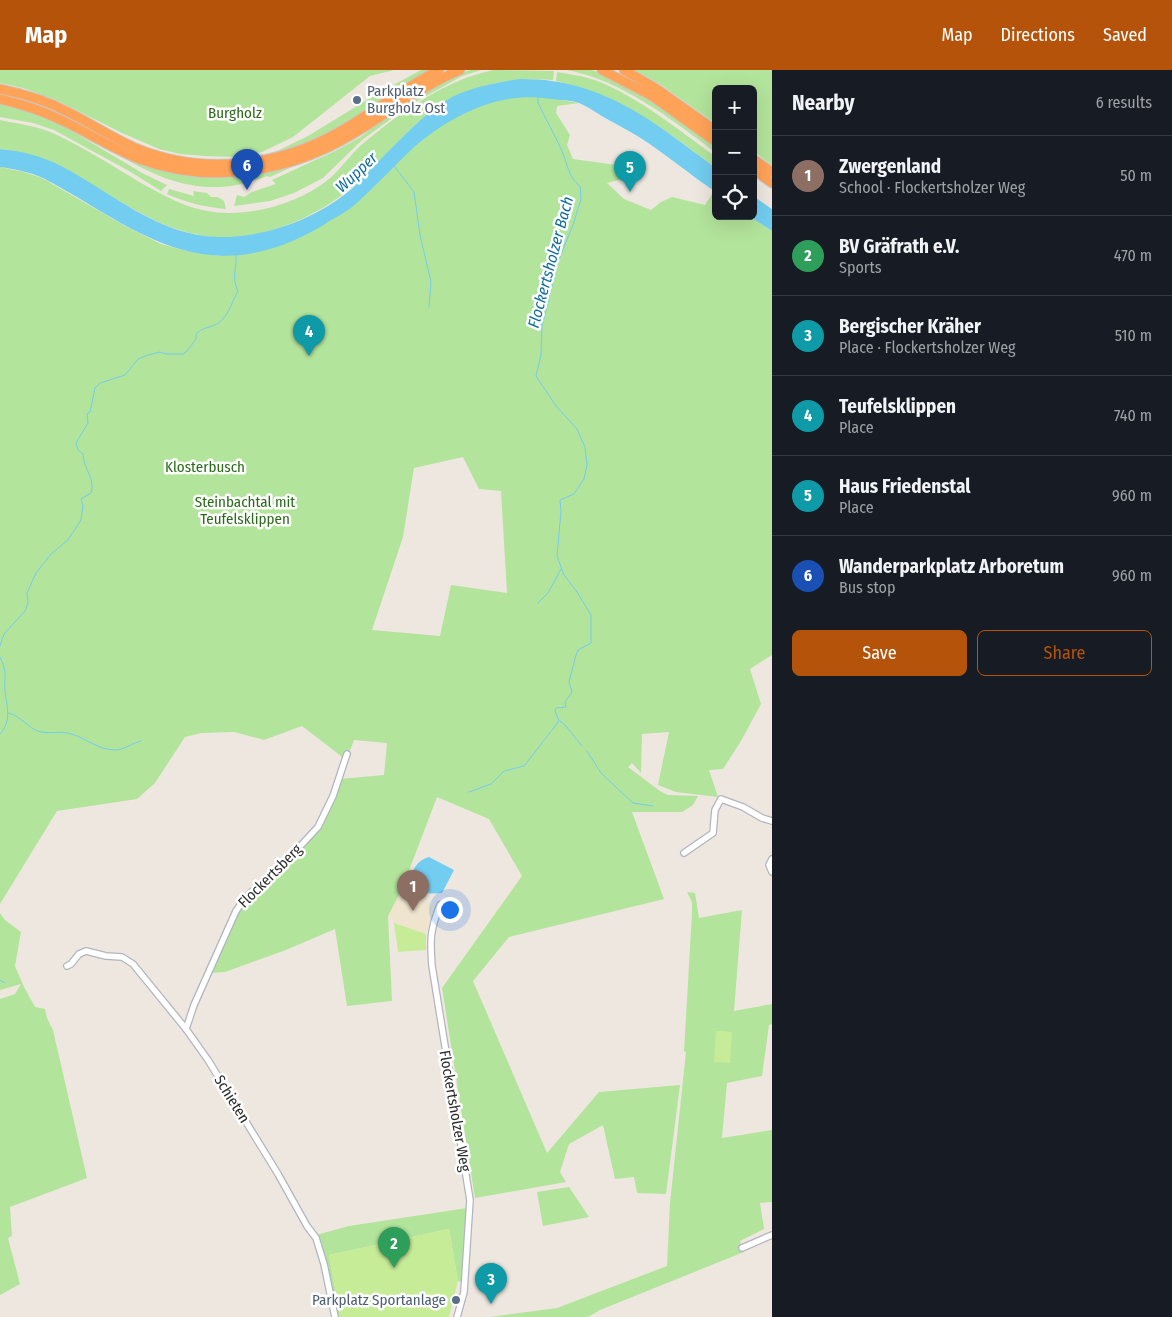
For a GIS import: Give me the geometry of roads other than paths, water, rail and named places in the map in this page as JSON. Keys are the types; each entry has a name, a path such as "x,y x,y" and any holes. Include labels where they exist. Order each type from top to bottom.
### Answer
{"highway":[{"path":"0,89 55,106 118,140 158,156 204,164 235,164 274,158 315,144 350,126 404,90 439,70"},
{"path":"0,99 50,115 138,159 202,173 232,173 277,167 319,153 354,134 432,84 460,70"},
{"path":"602,70 652,96 712,139"},
{"path":"624,70 657,89 715,130"},
{"path":"757,162 772,172"},
{"path":"757,172 772,183"}],"street":[{"name":"Flockertsberg","path":"186,1029 194,1005 236,911 245,898 291,856 318,827 327,812 347,754"},
{"path":"684,853 713,832 715,810 721,799 772,821"},
{"path":"772,860 769,865 772,872"},
{"name":"Flockertsholzer Weg","path":"440,905 430,935 432,966 470,1200 464,1292 457,1317"},
{"name":"Schieten","path":"67,966 79,954 86,951 126,958 186,1029 224,1084 307,1226 316,1238 324,1264 334,1317"},
{"path":"742,1248 772,1235"}],"water":[{"path":"520,79 549,81 576,86 626,106 648,119 712,165 712,189 649,144 586,106 573,101 532,97 494,102 458,117 442,126 411,150 367,194 345,212 288,243 241,255 213,255 187,251 162,243 137,232 43,178 22,171 0,167 0,149 31,154 61,166 136,211 176,229 196,235 218,237 251,235 301,220 332,204 356,185 421,119 443,103 454,96 470,90"},
{"path":"757,199 772,209 772,231 755,220 757,220"},
{"path":"429,857 454,870 442,893 429,893 417,890 411,882 411,876 415,867 422,860"}],"waterway":[{"name":"Flockertsholzer Bach","path":"469,792 491,784 504,771 524,766 559,721 555,711 556,708 566,707 565,702 572,692 569,682 578,650 591,643 591,615 564,575 557,556 561,511 560,500 574,494 584,479 587,465 585,447 577,429 556,406 536,376 541,355 542,326 558,262 581,199 580,186 570,174 563,154 538,103 538,97"},
{"path":"394,166 414,192 420,235 431,282 429,307"},
{"path":"0,646 4,634 25,611 28,603 27,593 36,573 51,554 68,540 81,520 83,506 81,499 91,493 91,478 83,454 78,450 76,443 88,423 87,414 90,412 95,388 100,383 125,375 138,359 148,355 160,352 183,354 196,339 198,332 215,325 223,319 238,291 235,277 236,255"},
{"path":"538,603 548,593 561,569"},
{"path":"0,657 5,671 8,714 6,724 0,734"},
{"path":"8,713 44,733 68,733 97,746 109,749 122,749 141,741"},
{"path":"560,721 582,746"},
{"path":"587,751 601,773 633,803 653,806"},
{"path":"0,980 5,983"}],"place":[{"name":"Parkplatz Burgholz Ost","path":"357,100"},
{"name":"Wanderparkplatz Arboretum","path":"247,190"},
{"name":"Haus Friedenstal","path":"630,192"},
{"name":"Teufelsklippen","path":"309,356"},
{"name":"Zwergenland","path":"413,911"},
{"name":"BV Gräfrath e.V.","path":"394,1268"},
{"name":"Parkplatz Sportanlage","path":"456,1300"},
{"name":"Bergischer Kräher","path":"491,1304"}],"park label":[{"name":"Burgholz","path":"235,113"},
{"name":"Klosterbusch","path":"205,467"},
{"name":"Steinbachtal mit Teufelsklippen","path":"245,510"}],"water label":[{"name":"Wupper","path":"356,172"}]}
